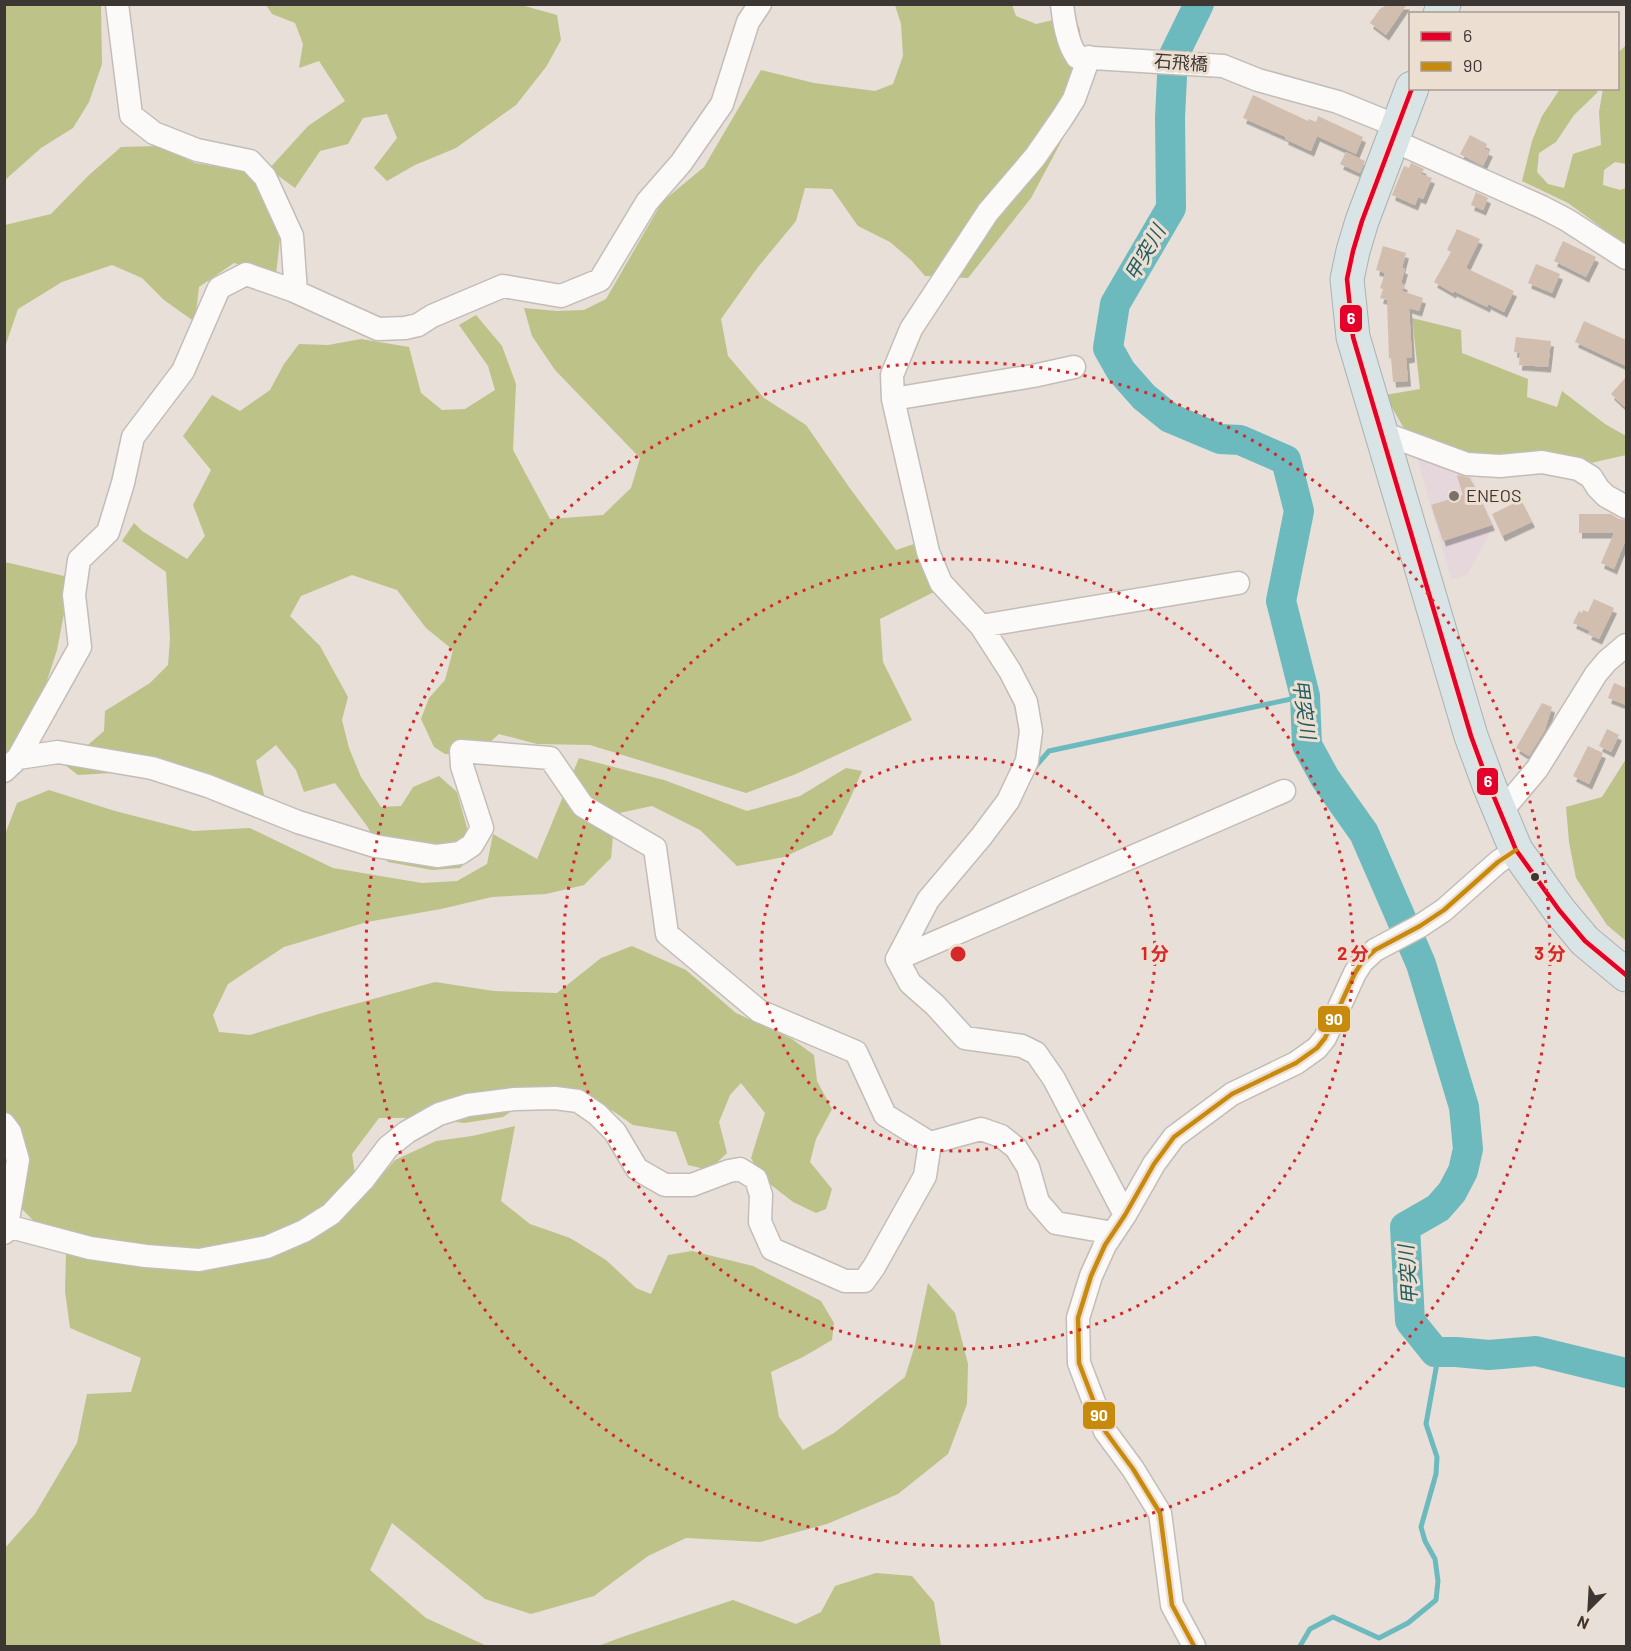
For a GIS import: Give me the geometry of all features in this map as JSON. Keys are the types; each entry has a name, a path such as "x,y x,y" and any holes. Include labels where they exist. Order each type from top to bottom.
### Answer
{"highway":[{"path":"1411,90 1353,251 1347,279 1353,338 1471,736 1500,813 1516,850 1559,910 1585,941 1626,975"}],"street":[{"path":"117,4 131,115 154,133 197,150 250,161 266,177 292,236 296,292"},
{"path":"11,764 80,647 74,595 80,560 108,532 123,483 133,437 183,371 219,288 246,274 296,292 378,329 418,325 432,316 503,286 561,296 600,280 646,202 681,163 722,104 748,22 760,4"},
{"path":"897,959 928,900 1008,801 1027,761 1031,730 1026,702 1010,671 981,626 941,583 928,552 893,399 892,375 911,329 988,212 1035,157 1074,99 1089,57 1077,57 1072,50 1062,4"},
{"name":"石飛橋","path":"1089,57 1223,66 1258,80 1338,102 1394,133 1567,220 1626,258"},
{"path":"893,399 1074,367"},
{"path":"1380,432 1467,464 1500,466 1542,462 1578,469 1591,477 1606,496 1626,507"},
{"path":"981,626 1238,583"},
{"path":"1500,813 1537,770 1596,674 1626,645"},
{"path":"11,764 58,752 152,768 208,786 298,822 375,846 437,856 460,853 472,845 482,828 462,766 461,751 550,758 583,806 655,848 667,934 759,1011 856,1052 885,1115 930,1143 981,1129 1001,1136 1016,1148 1028,1167 1038,1202 1056,1223 1119,1224"},
{"path":"897,959 1284,791"},
{"path":"1194,1647 1172,1605 1160,1513 1104,1431 1079,1363 1078,1318 1091,1276 1105,1245 1154,1164 1174,1137 1232,1094 1296,1063 1317,1048 1325,1038 1362,962 1375,950 1420,926 1444,910 1498,862 1516,850"},
{"path":"897,959 910,983 935,1005 964,1038 1022,1046 1036,1053 1054,1079 1119,1224"},
{"path":"4,1124 10,1132 18,1160 6,1230 90,1248 146,1256 199,1260 267,1247 304,1231 331,1214 363,1180 388,1147 407,1132 439,1114 468,1105 514,1099 555,1098 578,1101 597,1114 615,1132 637,1169 666,1185 692,1185 740,1169 756,1179 760,1195 760,1222 772,1249 845,1281 864,1281 874,1267 925,1176 930,1143"}],"shaded area":[{"name":"ENEOS","path":"1415,450 1468,468 1494,525 1467,575 1451,579"}],"green space":[{"path":"5,4 101,5 102,64 89,102 73,128 41,148 5,180"},
{"path":"266,5 521,5 557,15 561,40 546,67 516,105 456,148 415,165 387,181 374,168 397,138 387,114 363,118 348,144 320,151 295,188 269,169 308,126 345,101 319,61 299,68 303,44 295,23 272,14"},
{"path":"895,5 1012,5 1016,16 1036,24 1074,15 1080,30 1084,99 1031,198 968,278 925,276 890,242 858,226 832,189 805,188 796,221 758,267 721,319 728,356 764,398 806,425 896,550 917,543 936,591 880,619 883,662 912,720 796,774 746,793 590,745 537,744 499,734 478,753 445,754 434,747 421,719 429,698 445,680 453,650 426,628 397,590 352,575 301,596 290,616 320,646 348,697 342,720 349,748 361,777 381,807 401,806 413,787 439,776 457,792 467,828 469,860 460,868 432,870 388,862 367,826 335,783 304,792 296,770 276,745 256,761 271,824 160,779 112,773 78,775 65,765 104,731 105,711 150,683 168,665 170,638 166,572 122,541 134,523 142,531 187,559 205,536 193,505 211,470 183,436 212,395 240,411 270,390 284,364 299,344 328,345 361,339 409,347 421,393 442,410 465,409 495,390 488,366 459,325 476,315 502,346 516,384 513,450 550,519 603,515 631,488 640,458 555,370 532,336 524,308 557,311 584,310 606,299 662,202 704,167 761,70 814,83 875,91 893,84 903,56 901,24"},
{"path":"1626,45 1626,164 1615,162 1604,170 1603,185 1620,190 1626,188 1626,245 1568,203 1522,181 1532,141 1542,116 1559,90 1596,90 1598,92 1574,115 1556,142 1539,153 1537,172 1548,184 1564,188 1573,154 1601,145 1599,112 1603,90 1619,90 1619,52"},
{"path":"158,146 195,163 244,171 271,195 281,229 276,275 234,263 199,287 195,322 164,300 142,278 112,265 62,282 18,309 5,347 5,225 51,214 89,175 121,147"},
{"path":"1412,318 1461,330 1462,353 1528,379 1527,397 1557,407 1562,391 1605,424 1626,436 1626,455 1582,465 1502,462 1460,457 1406,432 1385,395 1420,389"},
{"path":"5,562 64,576 66,603 57,650 41,699 25,721 5,762"},
{"path":"579,758 664,780 747,811 800,796 846,768 862,771 832,835 784,857 737,866 700,830 652,806 615,814 611,858 584,885 546,894 492,897 367,922 284,947 228,984 213,1015 219,1032 250,1035 435,982 494,991 557,993 601,958 632,946 686,970 736,1013 792,1039 814,1055 817,1081 832,1109 816,1139 810,1162 832,1189 826,1209 816,1213 793,1202 761,1177 751,1158 765,1113 741,1083 730,1095 719,1122 727,1153 709,1170 688,1165 676,1132 633,1125 613,1111 586,1103 534,1096 503,1117 464,1123 425,1118 379,1118 352,1154 359,1201 395,1160 436,1141 472,1136 515,1126 501,1201 530,1224 570,1238 606,1260 636,1288 651,1294 668,1255 692,1251 753,1266 821,1301 834,1323 832,1340 771,1372 779,1417 803,1450 834,1433 905,1377 915,1345 928,1283 955,1313 968,1364 967,1404 948,1454 898,1494 827,1524 760,1542 686,1538 648,1556 594,1596 531,1614 485,1599 392,1523 370,1570 426,1618 487,1646 5,1646 5,1548 35,1514 77,1443 87,1394 131,1392 141,1358 70,1328 65,1291 66,1254 22,1209 22,1170 4,1113 4,837 17,803 49,790 115,811 193,831 250,828 333,868 422,883 457,881 487,864 493,834 537,859"},
{"path":"1626,759 1626,941 1607,925 1576,878 1569,842 1566,807 1602,797"},
{"path":"876,1573 912,1576 934,1602 941,1646 598,1646 733,1600 796,1624 821,1612 835,1586"}],"building":[{"path":"1389,4 1407,4 1386,35 1370,23 1380,9"},
{"path":"1253,95 1308,121 1309,119 1316,122 1318,116 1363,137 1356,154 1317,136 1311,151 1243,118"},
{"path":"1470,135 1487,144 1485,149 1490,151 1483,166 1460,154"},
{"path":"1346,152 1365,161 1360,173 1340,164"},
{"path":"1411,163 1424,169 1421,174 1432,178 1423,199 1418,197 1415,205 1392,195 1404,166 1409,168"},
{"path":"1476,192 1488,198 1483,210 1471,205"},
{"path":"1457,229 1480,239 1466,268 1514,291 1504,312 1488,304 1487,307 1454,291 1453,293 1434,282 1451,252 1447,250"},
{"path":"1563,241 1596,257 1586,277 1554,261"},
{"path":"1383,246 1406,253 1402,268 1405,269 1401,283 1405,285 1402,291 1423,298 1419,311 1409,308 1412,357 1406,358 1408,381 1393,382 1391,358 1389,359 1387,300 1380,298 1383,289 1380,288 1385,273 1376,270"},
{"path":"1536,264 1560,274 1552,293 1528,283"},
{"path":"1584,321 1626,340 1626,366 1575,342"},
{"path":"1516,337 1551,341 1548,367 1519,365 1520,353 1514,352"},
{"path":"1626,377 1626,408 1611,394"},
{"path":"1457,476 1470,478 1492,525 1443,541 1431,505 1463,495"},
{"path":"1521,500 1532,522 1502,536 1492,514"},
{"path":"1579,514 1611,514 1626,520 1626,539 1614,569 1601,563 1614,533 1579,533"},
{"path":"1594,599 1614,608 1599,639 1588,634 1590,631 1573,623 1579,611 1588,612"},
{"path":"1614,683 1626,688 1626,705 1608,698"},
{"path":"1542,703 1552,707 1545,730 1529,756 1516,748"},
{"path":"1607,729 1619,735 1611,752 1599,746"},
{"path":"1588,746 1603,753 1589,784 1573,776"}],"waterway":[{"name":"甲突川","path":"1199,4 1173,57 1170,117 1171,208 1115,304 1108,348 1121,371 1144,397 1170,418 1220,439 1240,440 1286,460 1299,511 1281,601 1305,696 1307,745 1325,778 1364,833 1421,964 1464,1107 1468,1149 1463,1171 1452,1192 1438,1208 1405,1227 1410,1321 1435,1352 1489,1355 1536,1351 1626,1373"},
{"path":"1035,767 1049,751 1305,696"},
{"path":"1300,1646 1310,1629 1333,1617 1379,1638 1408,1623 1436,1600 1438,1581 1435,1559 1425,1541 1421,1527 1436,1474 1437,1457 1426,1424 1439,1352"}],"transit line":[{"name":"6","path":"1411,90 1353,251 1347,279 1353,337 1471,736 1516,850 1559,910 1585,941 1626,975"},
{"name":"90","path":"1194,1646 1172,1605 1160,1513 1133,1469 1105,1431 1079,1363 1078,1318 1091,1276 1105,1245 1154,1164 1174,1137 1232,1094 1296,1063 1317,1048 1325,1038 1362,962 1375,950 1420,926 1444,910 1498,862 1516,850"}],"place":[{"name":"ENEOS","path":"1454,496"}]}
